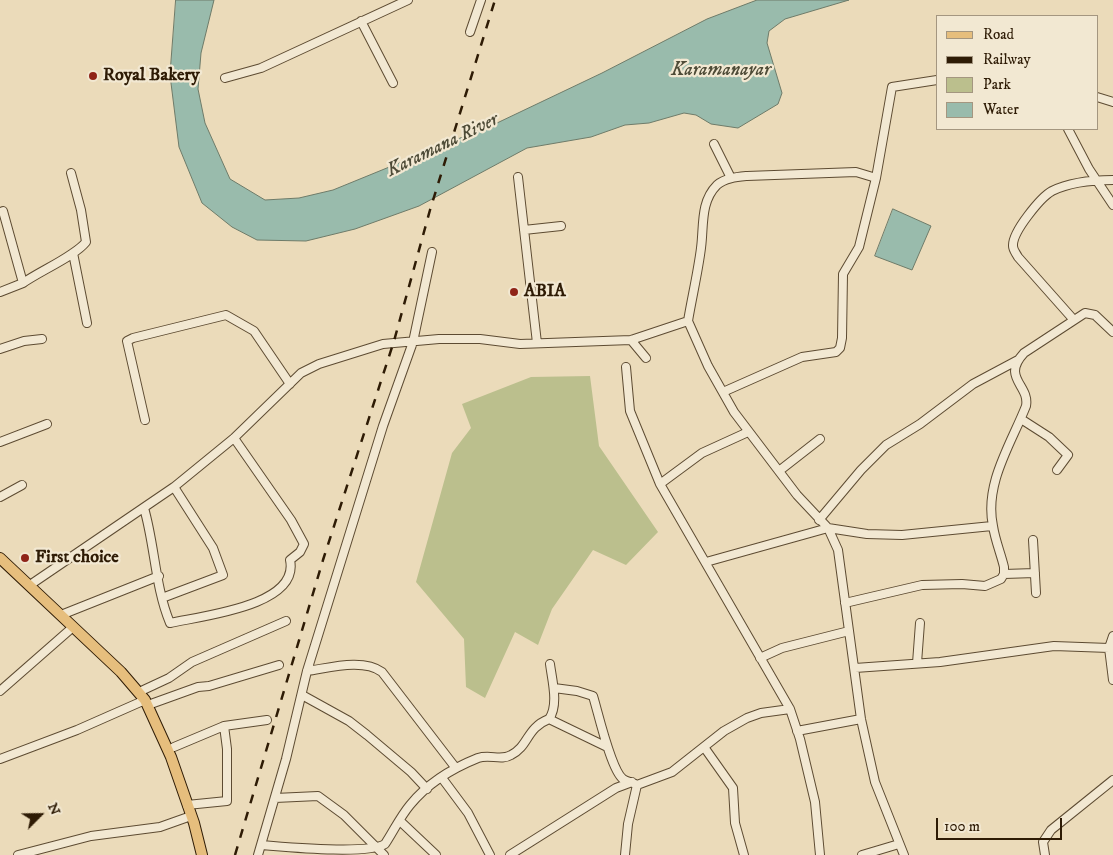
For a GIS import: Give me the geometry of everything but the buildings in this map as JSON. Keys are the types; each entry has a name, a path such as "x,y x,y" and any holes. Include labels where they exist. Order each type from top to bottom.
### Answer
{"main road":[{"path":"0,558 74,627 144,699 171,757 188,805 202,855"}],"street":[{"path":"225,78 261,68 408,0"},
{"path":"470,32 481,0"},
{"path":"362,21 393,83"},
{"path":"723,392 802,357 836,352 840,348 842,338 843,274 859,247 876,178 892,87 936,80"},
{"path":"1098,97 1113,102"},
{"path":"1069,130 1096,180 1113,205"},
{"path":"714,144 731,178"},
{"path":"876,178 856,172 731,178 718,184 707,200 702,219 701,247 688,321 708,366 748,432 828,528 838,550 861,719 875,782 904,855"},
{"path":"0,292 23,283 80,249 86,242 81,210 71,173"},
{"path":"518,177 537,343"},
{"path":"1073,318 1024,264 1013,245 1021,225 1047,194 1069,184 1096,180 1113,180"},
{"path":"3,211 23,283"},
{"path":"524,230 561,226"},
{"path":"258,855 275,798 307,671 384,426 413,342 432,252"},
{"path":"73,253 86,324"},
{"path":"820,520 861,470 886,445 920,424 973,384 1018,360 1024,353 1073,318 1090,313 1113,332"},
{"path":"145,420 127,341 133,338 226,315 254,331 290,384"},
{"path":"30,585 174,487 234,438 301,373 346,354 383,344 464,339 520,344 632,340 688,321"},
{"path":"0,349 24,341 42,339"},
{"path":"632,340 646,358"},
{"path":"845,603 922,585 962,584 985,586 1001,580 1004,574 1004,567 992,526 991,503 996,475 1028,400 1016,381 1018,360"},
{"path":"626,366 630,411 660,484 790,709 815,802 820,855"},
{"path":"1021,419 1049,437 1068,456 1057,470"},
{"path":"0,442 48,424"},
{"path":"660,484 702,453 748,432"},
{"path":"144,508 151,533 162,598 170,623 242,608 272,594 288,580 292,569 290,560 300,552 304,544 291,520 234,438"},
{"path":"779,471 820,439"},
{"path":"0,496 22,485"},
{"path":"162,598 223,575 212,548 174,487"},
{"path":"706,562 828,528 867,534 902,535 992,526"},
{"path":"1034,540 1036,593"},
{"path":"1004,574 1035,573"},
{"path":"61,615 159,576"},
{"path":"144,699 168,678 192,662 286,621"},
{"path":"917,664 920,623"},
{"path":"0,691 74,627"},
{"path":"760,658 782,648 849,631"},
{"path":"1113,636 1109,648 1113,680"},
{"path":"855,668 917,664 1054,646 1109,648"},
{"path":"0,759 77,730 144,699 209,686 279,664"},
{"path":"382,852 385,844 410,805 427,789 455,767 488,755 501,758 512,755 527,739 536,725 549,719 553,709 554,688 550,664"},
{"path":"307,671 358,665 373,666 382,672 455,767"},
{"path":"554,688 584,692 593,696 607,747 623,778 635,784"},
{"path":"302,695 361,730 411,772 427,789"},
{"path":"510,855 616,788 672,772 724,731 747,718 761,713 790,709"},
{"path":"549,719 607,747"},
{"path":"797,731 861,719"},
{"path":"174,747 224,726 267,720"},
{"path":"188,805 227,801 227,749 224,726"},
{"path":"704,747 733,788 735,823 744,855"},
{"path":"442,778 468,813 490,855"},
{"path":"1045,855 1043,842 1051,830 1113,780"},
{"path":"625,855 635,784"},
{"path":"275,798 318,796 344,815 382,852"},
{"path":"18,855 91,836 160,827 191,816"},
{"path":"400,821 436,855"},
{"path":"862,855 899,844"},
{"path":"261,845 382,852"}],"green space":[{"path":"590,376 599,446 658,532 626,565 593,550 552,609 538,645 515,632 485,698 466,687 464,639 416,582 452,453 471,428 462,404 531,377"}],"water":[{"name":"Karamanayar","path":"176,0 214,0 201,53 198,89 205,123 230,179 265,200 299,198 333,190 497,123 602,73 707,19 757,0 849,0 785,19 769,31 767,43 782,93 778,104 738,128 711,124 696,115 684,113 649,123 625,125 591,137 527,148 419,206 355,229 306,241 257,240 232,227 202,203 179,147 170,75"},
{"path":"893,209 931,226 912,270 875,256"}],"railway":[{"path":"235,855 323,560 394,341 430,210 495,0"}],"place":[{"name":"Royal Bakery","path":"93,76"},
{"name":"ABIA","path":"514,292"},
{"name":"First choice","path":"25,558"}],"water label":[{"name":"Karamana River","path":"443,146"}]}
